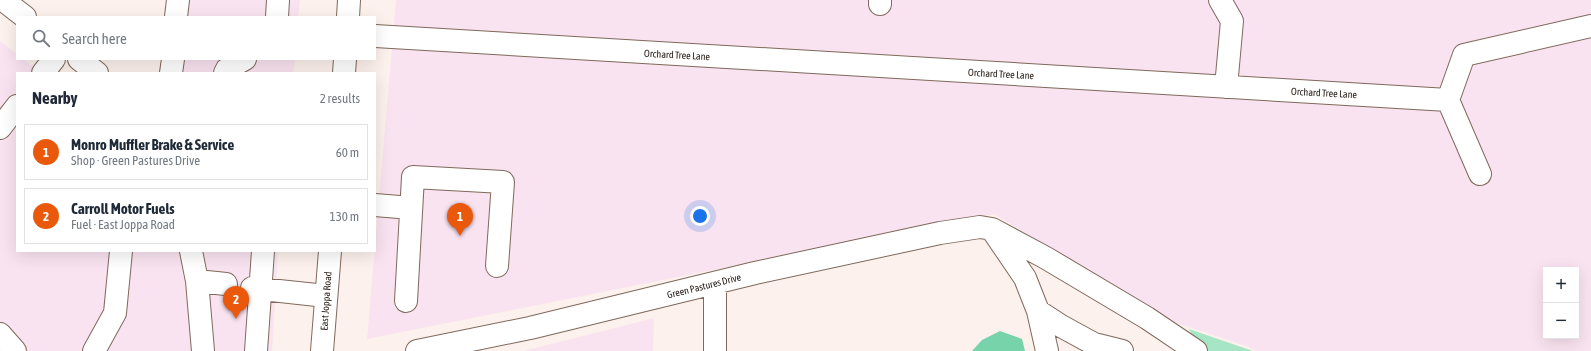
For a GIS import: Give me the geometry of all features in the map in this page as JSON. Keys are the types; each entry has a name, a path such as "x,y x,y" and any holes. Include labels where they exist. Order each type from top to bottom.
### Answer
{"street":[{"path":"0,5 3,0 24,16"},
{"path":"176,16 178,0"},
{"path":"277,16 278,0"},
{"path":"348,16 349,0"},
{"path":"1220,0 1232,21 1226,87"},
{"path":"1480,174 1448,100 1464,55 1591,26"},
{"name":"Orchard Tree Lane","path":"376,36 1448,100"},
{"path":"44,72 53,60"},
{"path":"80,60 97,72"},
{"path":"172,72 173,60"},
{"path":"226,72 227,69 243,60"},
{"path":"344,72 345,60"},
{"path":"0,128 16,107"},
{"path":"406,301 413,177 503,182 497,266"},
{"path":"376,206 411,208"},
{"name":"Green Pastures Drive","path":"417,351 530,328 714,283 940,233 973,228 992,229"},
{"path":"992,229 1025,278 1038,311 1047,351"},
{"path":"992,229 1046,258 1147,318 1196,351"},
{"path":"94,351 115,313 121,252"},
{"path":"192,252 197,281 203,351"},
{"path":"256,351 256,288 263,252"},
{"name":"East Joppa Road","path":"322,351 330,252"},
{"path":"197,281 226,284"},
{"path":"714,283 715,351"},
{"path":"256,288 326,296"},
{"path":"1038,311 1061,326 1094,344 1122,351"},
{"path":"0,334 16,351"}],"shaded area":[{"path":"185,0 300,0 298,16 184,16"},
{"path":"396,0 1591,0 1591,351 1256,351 1249,347 1171,321 994,214 367,339 374,252 376,252 376,234"},
{"path":"0,41 16,53 16,60 24,60 41,72 16,72 16,252 278,252 272,351 0,351"},
{"path":"180,60 295,60 293,72 179,72"},
{"path":"654,318 653,351 523,351"}],"green space":[{"path":"1189,329 1253,351 1200,351"},
{"path":"1000,331 1022,339 1025,351 972,351 982,340"}],"place":[{"name":"Monro Muffler Brake & Service","path":"460,236"},
{"name":"Carroll Motor Fuels","path":"236,319"}]}
